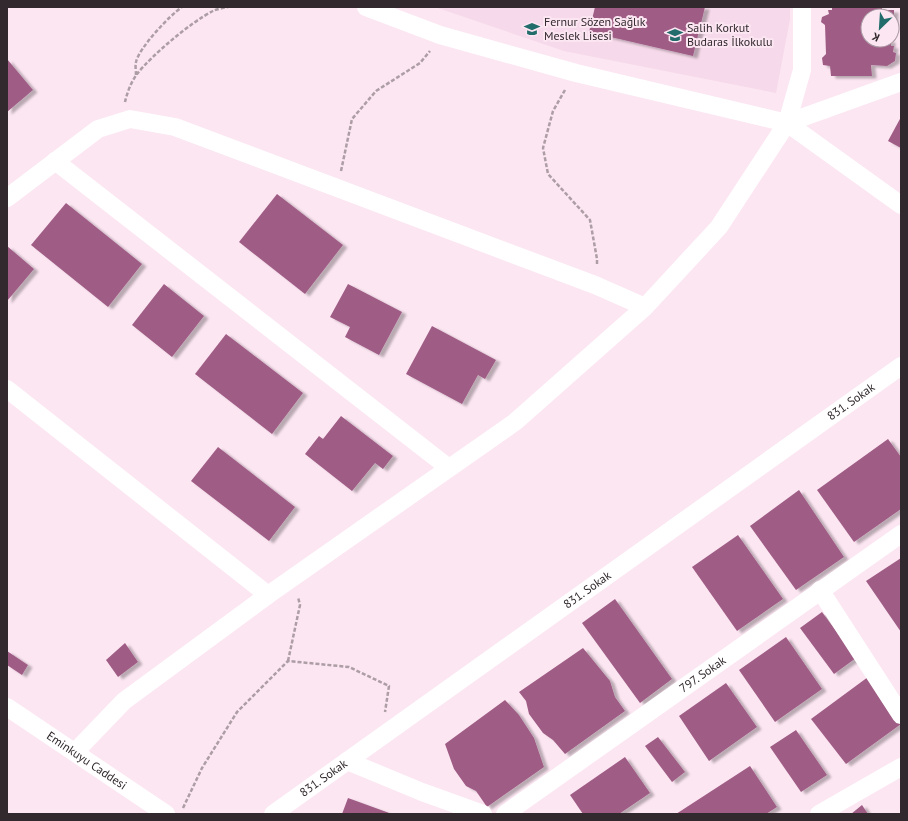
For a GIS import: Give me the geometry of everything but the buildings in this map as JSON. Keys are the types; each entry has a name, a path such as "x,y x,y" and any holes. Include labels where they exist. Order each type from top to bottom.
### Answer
{"street":[{"path":"366,7 440,35 576,73 786,123 901,205"},
{"path":"75,752 124,702 268,595 515,422 644,308 718,227 786,123 802,70 802,7"},
{"path":"786,123 901,82"},
{"path":"7,198 98,129 130,119 175,127 595,285 644,308"},
{"path":"55,161 449,468"},
{"name":"831. Sokak","path":"273,814 901,366"},
{"path":"7,390 268,595"},
{"name":"797. Sokak","path":"505,814 901,534"},
{"path":"820,590 901,715"},
{"name":"Eminkuyu Caddesi","path":"7,707 166,814"},
{"path":"348,761 422,792 483,814"},
{"path":"819,814 901,767"}],"path":[{"path":"136,75 136,62 142,50 161,26 182,7"},
{"path":"120,122 126,94 136,75 152,58 176,37 213,11 228,7"},
{"path":"337,189 352,120 376,91 420,63 440,35"},
{"path":"576,73 552,111 543,148 548,174 590,220 597,258 595,285"},
{"path":"180,814 202,768 237,712 288,661 300,605 292,578"},
{"path":"288,661 349,667 389,686 382,736"}],"shaded area":[{"name":"Salih Korkut Budaras İlkokulu","path":"435,7 790,7 790,19 776,93 564,51"}],"place":[{"name":"Fernur Sözen Sağlık Meslek Lisesi","path":"532,29"},
{"name":"Salih Korkut Budaras İlkokulu","path":"675,35"}]}
